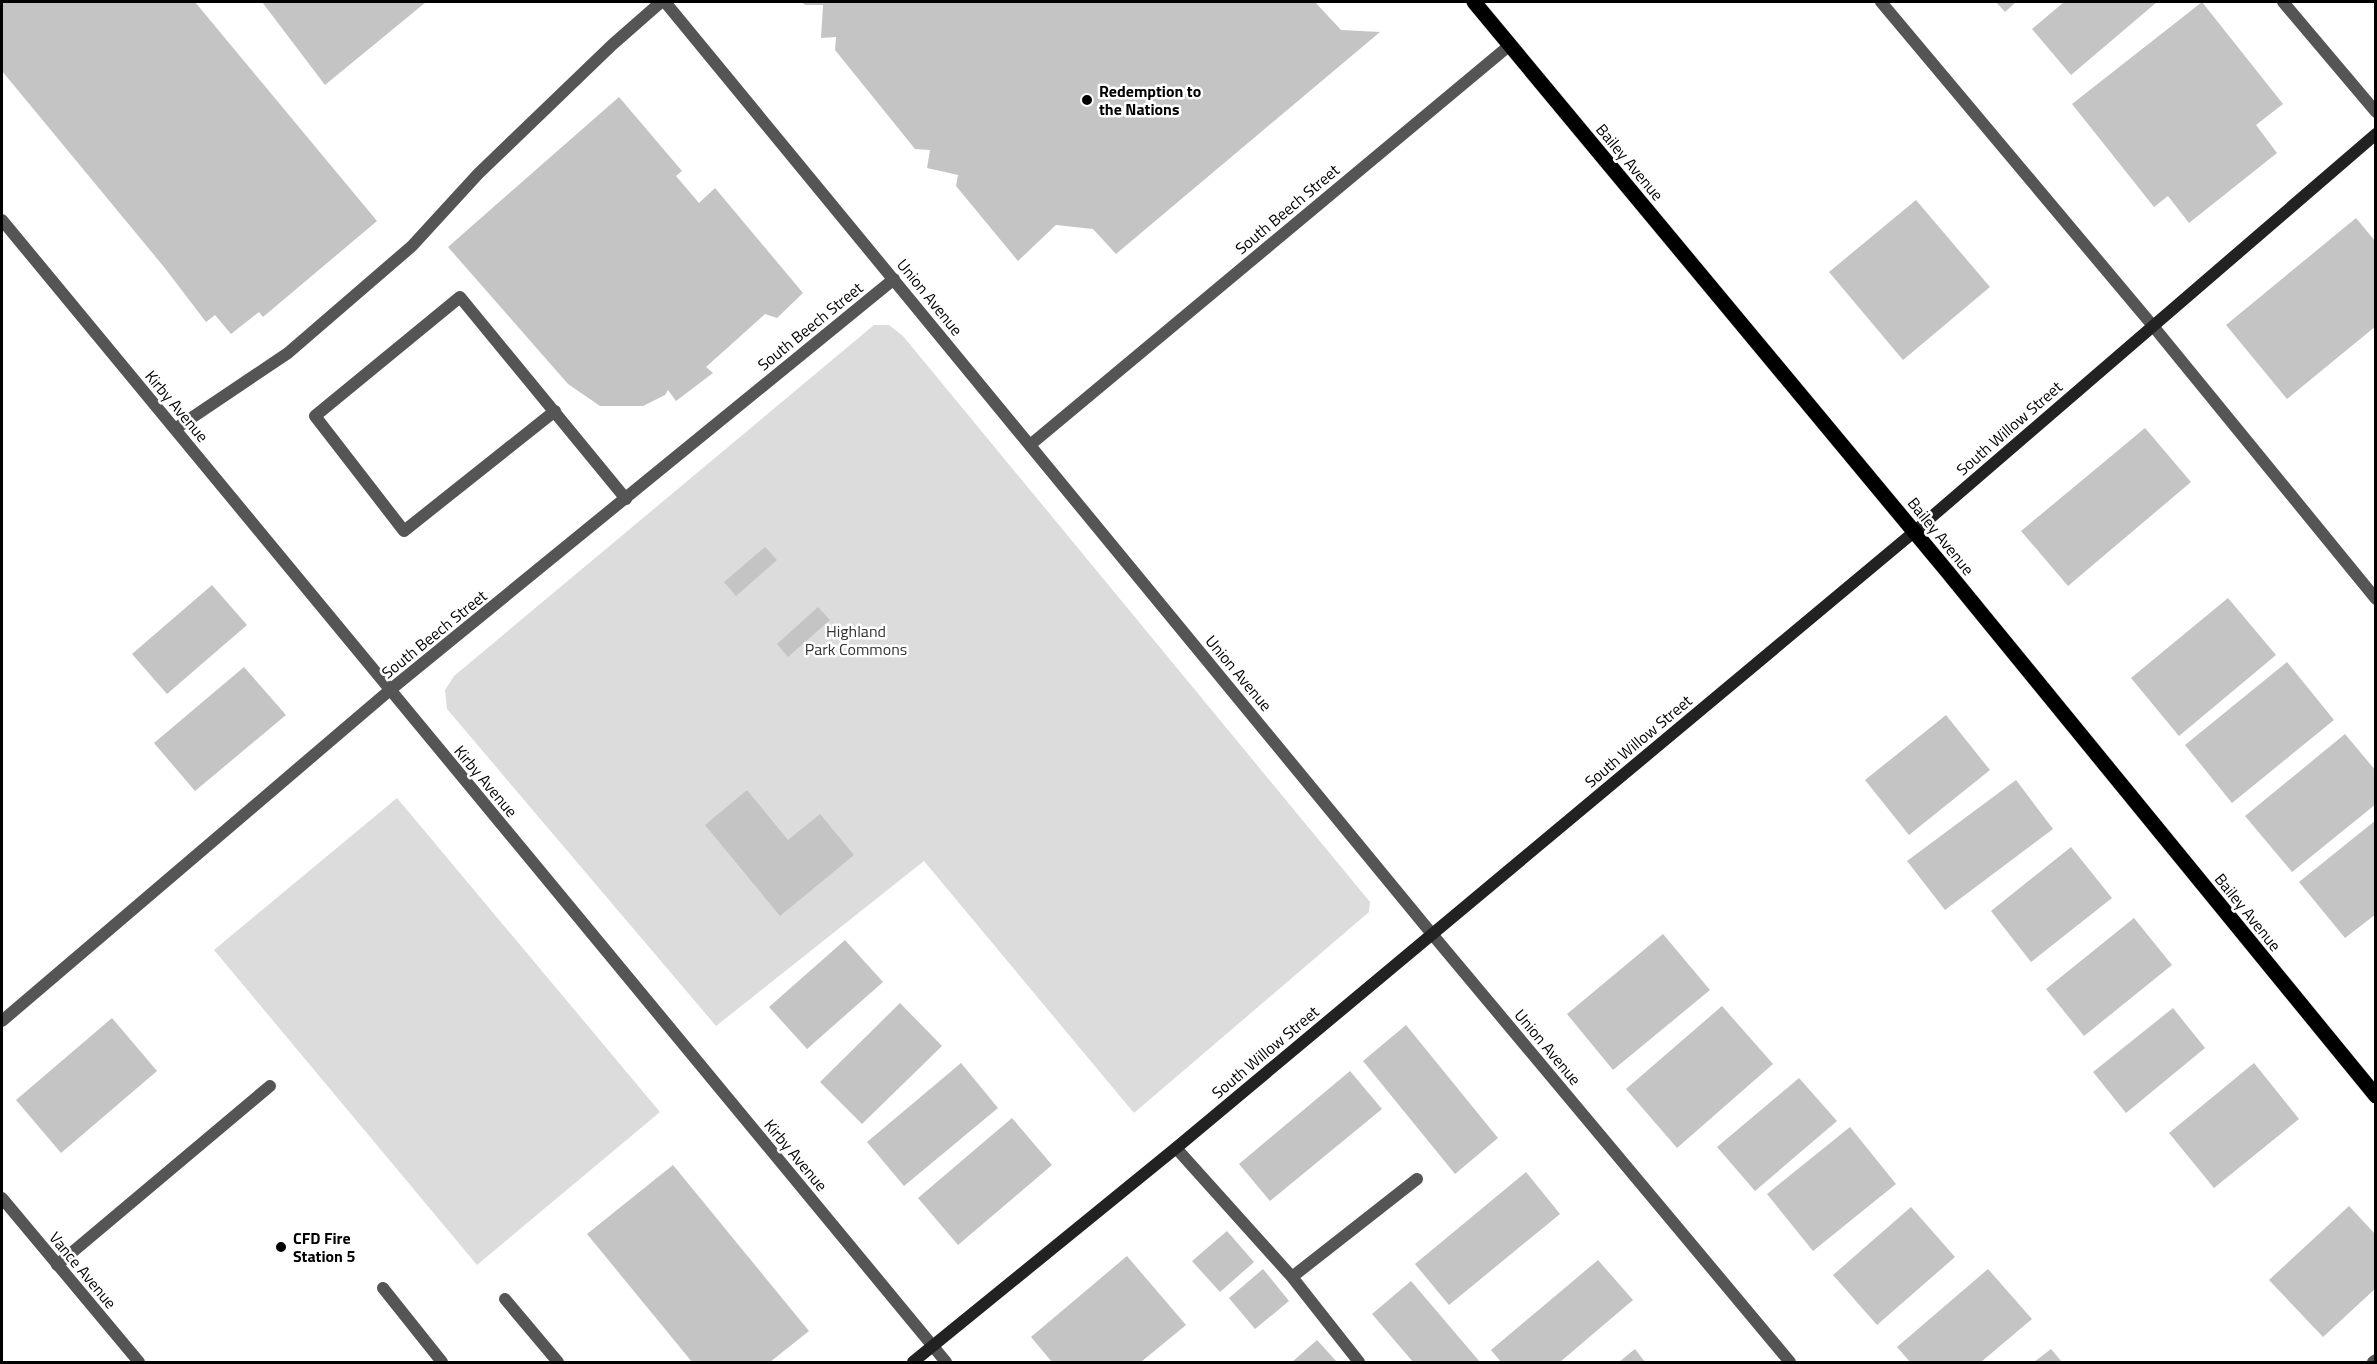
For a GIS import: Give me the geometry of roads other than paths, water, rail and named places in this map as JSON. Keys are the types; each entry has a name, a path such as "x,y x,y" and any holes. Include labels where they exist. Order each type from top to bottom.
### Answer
{"main road":[{"name":"Bailey Avenue","path":"1474,2 1914,532 2376,1096"},
{"name":"South Willow Street","path":"913,1362 1176,1148 1914,532 2376,134"}],"street":[{"name":"Union Avenue","path":"663,2 894,279 1432,934 1790,1362"},
{"path":"175,429 288,353 412,246 478,174 612,45 663,2"},
{"path":"1881,2 2153,326 2376,599"},
{"path":"2283,2 2376,112"},
{"name":"South Beech Street","path":"1030,445 1510,45"},
{"name":"Kirby Avenue","path":"2,219 946,1362"},
{"name":"South Beech Street","path":"2,1021 390,690 894,279"},
{"path":"555,411 404,531 315,416 460,297 555,411 626,499"},
{"path":"57,1265 270,1086"},
{"path":"1176,1148 1292,1277 1359,1362"},
{"path":"1292,1277 1417,1179"},
{"name":"Vance Avenue","path":"2,1198 139,1362"},
{"path":"382,1288 442,1362"},
{"path":"505,1299 558,1362"}],"place":[{"name":"Redemption to the Nations","path":"1087,100"},
{"name":"CFD Fire Station 5","path":"281,1247"}],"park label":[{"name":"Highland Park Commons","path":"856,640"}]}
